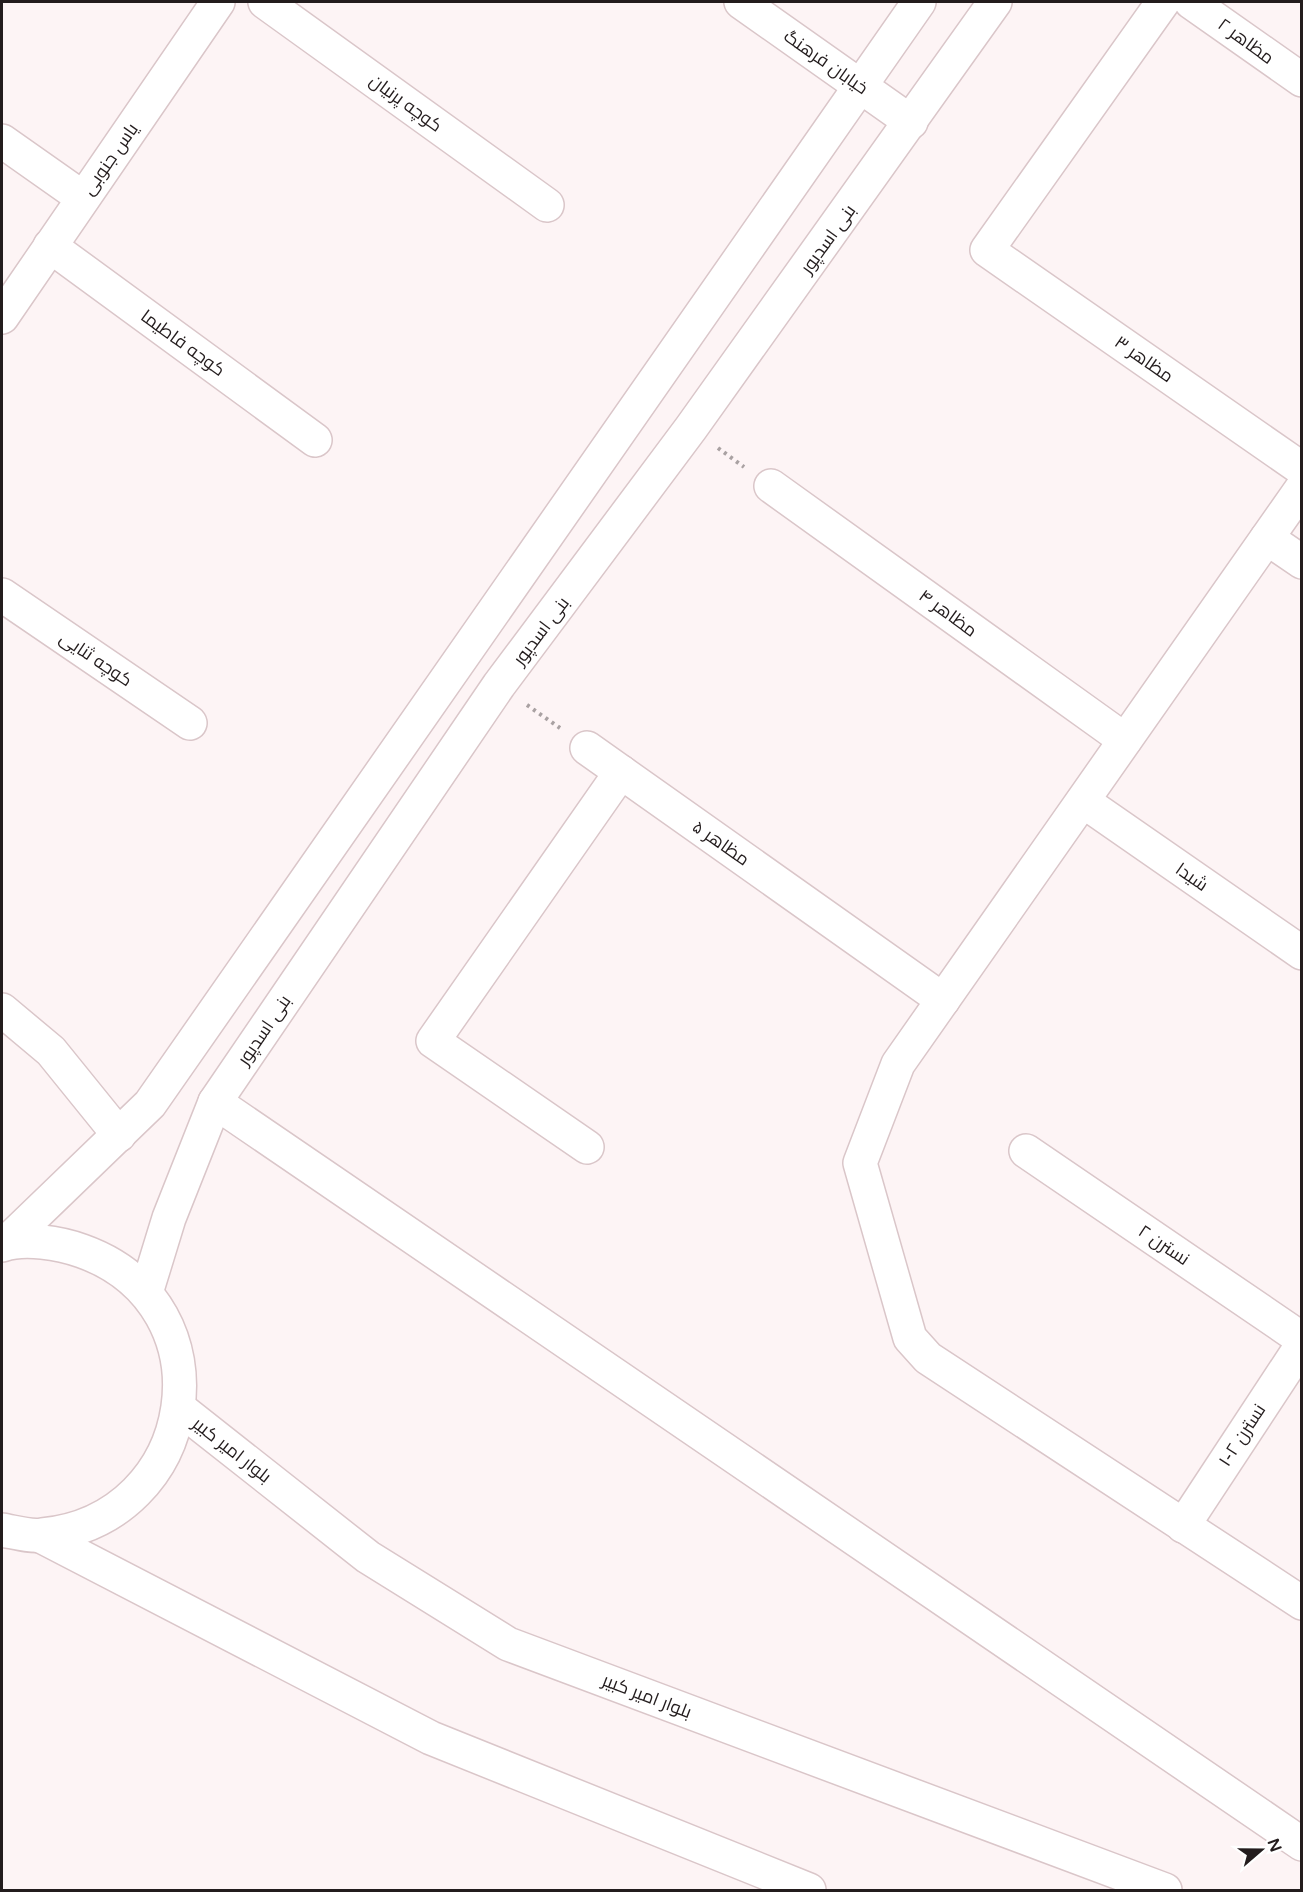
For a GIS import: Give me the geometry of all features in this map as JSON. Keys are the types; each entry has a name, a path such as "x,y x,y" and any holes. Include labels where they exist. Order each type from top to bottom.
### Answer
{"street":[{"name":"یاس جنوبی","path":"2,317 218,2"},
{"name":"کوچه پرنیان","path":"266,2 547,205"},
{"name":"خیابان فرهنگ","path":"741,2 911,122"},
{"path":"4,1244 119,1135 157,1095 919,2"},
{"name":"بنی اسدپور","path":"146,1293 169,1218 215,1102 499,686 691,428 995,2"},
{"name":"مظاهر ۳","path":"1163,2 987,250 1302,469"},
{"name":"مظاهر ۲","path":"1191,2 1302,81"},
{"path":"2,141 83,198"},
{"name":"کوچه فاطیما","path":"50,246 315,440"},
{"name":"مظاهر ۴","path":"771,486 1125,740"},
{"path":"1302,488 898,1064 860,1162 910,1338 928,1358 1302,1603"},
{"path":"1267,538 1302,562"},
{"name":"کوچه ثنایی","path":"2,595 190,723"},
{"name":"مظاهر ۵","path":"587,748 943,1000"},
{"path":"587,1147 433,1041 621,772"},
{"name":"شیدا","path":"1083,801 1302,953"},
{"path":"2,1010 51,1052 119,1135"},
{"path":"215,1102 1302,1844"},
{"name":"نسترن ۲","path":"1026,1151 1302,1338"},
{"path":"4,1244 58,1243 106,1260 146,1293 168,1328 179,1368 179,1408 164,1457 133,1497 90,1524 41,1536"},
{"name":"نسترن ۲-۱","path":"1183,1526 1302,1345"},
{"name":"بلوار امیر کبیر","path":"179,1408 368,1557 508,1644 1165,1890"},
{"path":"2,1530 41,1536 431,1738 809,1890"}],"path":[{"path":"691,428 771,486"},
{"path":"499,686 587,748"}]}
